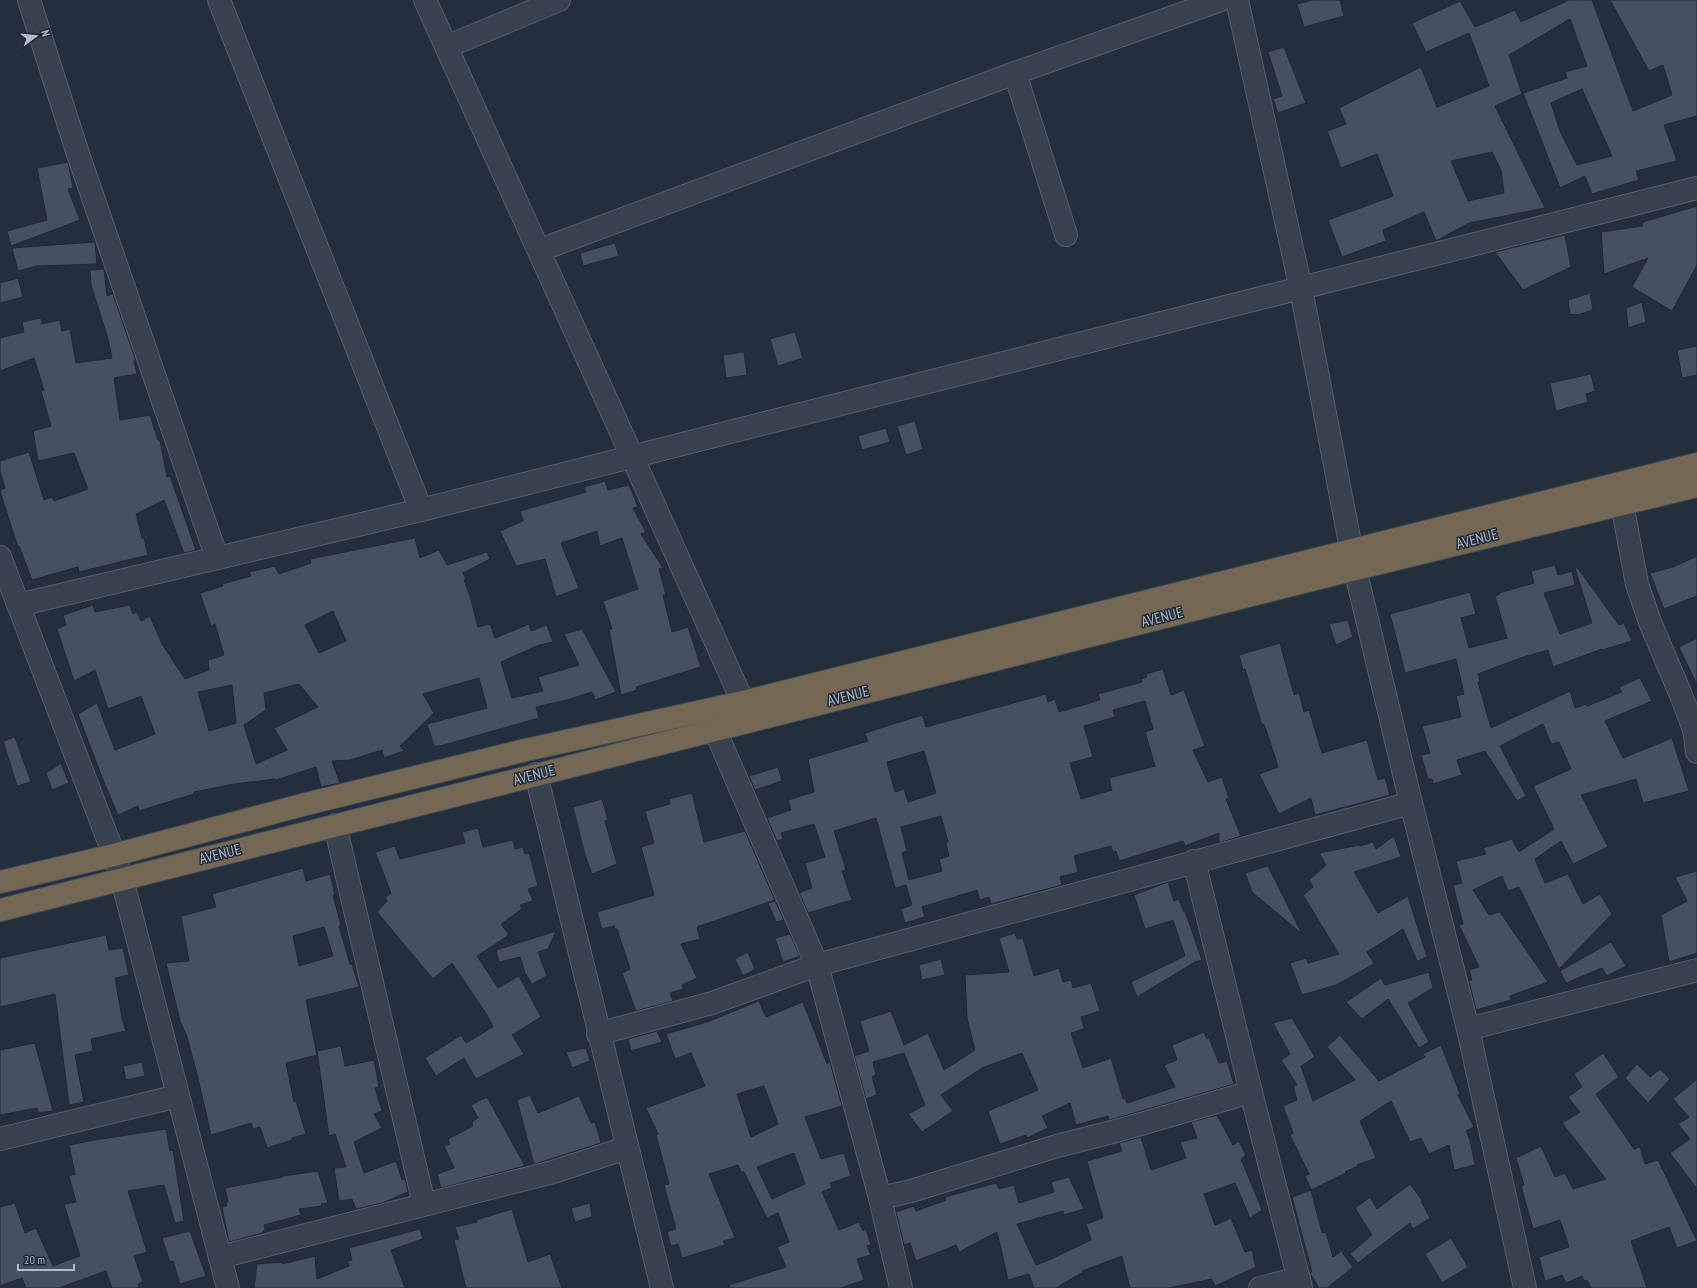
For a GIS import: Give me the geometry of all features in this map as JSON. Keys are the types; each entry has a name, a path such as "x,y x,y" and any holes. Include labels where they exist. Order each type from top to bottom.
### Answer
{"highway":[{"path":"0,882 114,855 306,804 526,750 743,702 1354,560 1697,464"},
{"name":"AVENUE","path":"0,910 715,730 1354,560 1622,504 1697,486"}],"street":[{"path":"29,0 77,151 217,558"},
{"path":"219,0 422,510"},
{"path":"425,0 540,250 632,458 743,702"},
{"path":"446,47 560,0"},
{"path":"540,250 1015,73 1221,0"},
{"path":"1237,0 1301,289 1354,560 1411,803 1468,1029 1525,1288"},
{"path":"1015,73 1066,235"},
{"path":"18,605 422,510 632,458 1697,188"},
{"path":"1622,504 1637,584 1650,622 1694,729 1697,752"},
{"path":"0,557 122,879 228,1288"},
{"path":"715,730 816,965 880,1198 901,1288"},
{"path":"536,774 598,1034 662,1288"},
{"path":"598,1034 712,1003 816,965 1411,803"},
{"path":"335,825 424,1204"},
{"path":"1194,862 1300,1283 1260,1288"},
{"path":"1468,1029 1697,970"},
{"path":"880,1198 911,1191 1058,1146 1120,1130 1251,1092"},
{"path":"0,1139 178,1096"},
{"path":"220,1257 553,1172 626,1148"}],"building":[{"path":"1313,0 1340,0 1344,16 1304,27 1297,4"},
{"path":"1569,0 1592,0 1633,111 1672,95 1663,65 1649,71 1610,0 1697,0 1697,116 1664,125 1677,161 1636,171 1639,180 1592,194 1585,176 1560,188 1523,93 1567,78 1565,72 1587,66 1570,19 1509,55 1522,94 1495,106 1545,208 1469,223 1436,241 1424,212 1383,230 1386,241 1342,257 1328,220 1393,196 1377,154 1341,168 1327,131 1346,124 1339,108 1421,67 1437,107 1489,86 1469,33 1426,52 1412,23 1460,1 1475,27 1515,10 1521,22","holes":["1582,89 1612,156 1577,165 1560,131 1551,103","1492,152 1501,170 1504,193 1468,201 1451,161"]},
{"path":"1284,47 1306,103 1278,113 1273,99 1282,96 1268,52"},
{"path":"68,162 73,188 68,189 80,220 11,246 7,231 47,220 37,168"},
{"path":"1697,206 1697,265 1672,311 1632,287 1648,258 1604,274 1601,232 1642,226 1643,222"},
{"path":"1565,235 1571,267 1523,290 1495,252"},
{"path":"95,242 97,264 37,266 18,271 12,248"},
{"path":"615,243 619,256 583,266 580,253"},
{"path":"104,269 107,296 113,294 136,361 134,361 137,374 114,378 120,420 150,415 158,440 160,440 167,477 170,476 196,550 184,553 164,500 136,514 148,555 79,572 78,567 32,580 19,546 18,547 0,490 5,488 0,471 0,461 29,452 44,500 52,497 54,501 88,489 74,453 38,461 33,431 51,426 41,391 44,390 34,358 0,371 0,338 24,332 22,322 41,318 42,324 60,320 62,331 70,329 76,363 112,358 108,339 91,285 90,270"},
{"path":"18,278 23,297 0,303 0,283"},
{"path":"1590,293 1593,310 1577,315 1570,315 1568,300"},
{"path":"1642,302 1646,322 1628,328 1626,308"},
{"path":"795,332 803,358 778,366 770,339"},
{"path":"1697,346 1697,375 1682,378 1677,350"},
{"path":"744,352 747,375 726,378 723,355"},
{"path":"1591,374 1595,391 1586,394 1588,402 1556,411 1550,383"},
{"path":"915,421 923,449 906,455 897,426"},
{"path":"886,428 890,442 862,450 858,436"},
{"path":"605,481 608,490 629,485 638,507 633,508 646,532 641,534 663,568 659,569 666,595 663,595 672,632 688,627 701,667 636,687 637,690 621,695 609,629 612,629 603,601 638,589 622,538 600,546 597,531 561,543 579,588 556,597 545,559 516,566 500,531 523,521 520,511 586,492 584,487"},
{"path":"415,538 420,558 439,550 447,565 487,552 490,559 463,573 466,579 464,580 478,627 490,624 495,638 529,624 531,631 547,625 553,642 539,645 501,662 512,698 543,691 538,677 579,665 564,634 582,629 616,692 595,700 592,692 567,700 536,707 539,718 440,746 434,746 427,724 487,708 479,678 423,694 434,713 400,746 404,751 384,758 382,750 350,760 332,761 340,783 321,787 316,767 276,780 234,784 194,792 194,794 139,811 138,806 118,815 78,714 97,703 115,750 155,734 141,696 108,709 95,670 74,681 57,629 66,625 63,615 93,605 95,612 130,605 133,614 137,612 141,621 150,616 162,644 185,679 209,670 208,660 224,655 215,624 211,626 200,593 223,586 222,584 251,576 249,572 275,566 279,574 311,563 310,559","holes":["333,611 346,641 319,653 305,625","299,684 318,707 274,728 287,750 256,764 244,725 266,710 264,693","232,685 236,723 209,731 198,692"]},
{"path":"1697,556 1697,596 1664,609 1650,573 1673,567"},
{"path":"1555,565 1558,575 1572,571 1575,585 1544,593 1560,634 1592,623 1575,568 1577,567 1619,625 1624,623 1632,641 1602,649 1553,667 1548,650 1520,658 1478,674 1480,681 1478,682 1491,728 1570,691 1575,708 1586,704 1587,706 1622,692 1619,687 1640,678 1652,701 1605,721 1623,758 1672,738 1689,791 1643,803 1636,779 1581,795 1608,847 1573,864 1561,841 1535,859 1545,883 1568,874 1583,904 1600,894 1612,914 1559,969 1519,887 1508,891 1502,876 1473,890 1489,915 1500,912 1548,982 1510,996 1511,1000 1476,1010 1469,981 1472,980 1469,970 1479,967 1459,925 1463,924 1453,885 1462,883 1456,861 1486,854 1483,848 1512,839 1519,852 1554,829 1533,786 1571,769 1559,742 1551,744 1543,724 1500,746 1526,796 1517,801 1485,751 1457,760 1462,775 1433,784 1432,779 1428,779 1421,755 1430,753 1422,726 1461,717 1456,696 1464,694 1456,659 1405,673 1390,614 1470,592 1476,614 1461,618 1469,648 1507,638 1495,596 1500,594 1499,593 1534,583 1531,571"},
{"path":"1348,620 1353,637 1336,645 1329,624"},
{"path":"1697,638 1697,685 1679,647"},
{"path":"1280,643 1294,695 1299,693 1304,712 1309,710 1322,753 1367,740 1378,780 1385,778 1390,795 1315,815 1311,798 1279,814 1259,774 1278,767 1264,724 1262,725 1245,669 1243,670 1239,655"},
{"path":"1163,669 1171,695 1184,690 1205,746 1193,750 1208,782 1222,777 1229,798 1226,799 1241,836 1219,843 1219,833 1185,846 1183,841 1119,861 1116,851 1113,852 1111,846 1074,856 1078,872 1060,877 1062,885 991,904 989,897 980,900 977,890 922,907 925,917 905,923 901,909 912,905 906,885 895,888 876,818 834,831 846,870 842,871 852,900 808,913 799,893 812,888 805,863 825,857 814,824 781,833 783,839 777,841 767,818 791,810 788,800 814,792 808,759 868,741 865,733 922,715 926,727 1046,694 1048,702 1055,699 1059,712 1100,700 1098,694 1142,682 1141,679 1147,677 1146,674","holes":["1145,701 1153,729 1145,732 1155,766 1109,778 1112,790 1081,799 1070,763 1093,757 1084,726 1115,717 1113,710","924,751 936,793 908,802 904,789 895,792 887,762","941,816 948,842 946,843 949,856 939,859 942,871 909,880 902,853 907,851 901,827"]},
{"path":"15,737 31,782 17,786 3,741"},
{"path":"61,763 69,783 52,790 46,773"},
{"path":"778,767 782,781 755,790 749,776"},
{"path":"692,793 704,842 745,831 775,900 697,927 700,939 681,944 697,978 682,985 683,989 670,993 673,1001 636,1011 622,973 630,969 617,929 615,929 614,926 602,929 597,912 654,895 641,847 654,843 645,811 670,804 669,799"},
{"path":"602,799 608,820 605,821 617,864 592,874 585,855 573,807"},
{"path":"478,828 483,847 513,840 515,849 523,847 525,854 529,853 538,886 528,889 533,901 520,905 522,909 501,924 509,935 477,956 498,988 519,976 541,1017 512,1035 524,1054 476,1079 464,1058 436,1076 425,1058 461,1035 466,1043 493,1027 487,1015 452,963 433,979 377,912 387,901 385,898 391,893 375,852 395,846 400,859 465,843 462,832"},
{"path":"1394,836 1401,857 1354,872 1378,913 1408,896 1427,957 1417,961 1403,929 1367,952 1374,964 1336,985 1302,995 1290,963 1306,958 1308,963 1339,954 1303,895 1313,887 1309,880 1326,865 1319,853 1360,846 1373,842 1376,849"},
{"path":"1268,866 1302,934 1252,892 1245,873"},
{"path":"303,868 306,881 330,874 335,895 333,895 341,925 339,926 350,964 352,964 359,987 306,1000 317,1055 286,1063 294,1102 296,1101 306,1134 267,1148 260,1127 253,1129 251,1123 211,1135 197,1074 187,1037 180,1021 166,963 189,961 181,916 216,907 212,894","holes":["324,927 333,956 299,966 293,936"]},
{"path":"1697,871 1697,953 1669,962 1661,915 1687,901 1675,877"},
{"path":"1168,882 1174,901 1179,899 1184,912 1185,911 1202,960 1195,962 1137,997 1131,982 1185,956 1173,920 1145,929 1134,895"},
{"path":"775,901 784,920 776,922 768,903"},
{"path":"556,931 548,949 538,952 547,976 532,984 525,973 520,957 499,962 496,950"},
{"path":"1015,933 1017,939 1023,938 1034,976 1059,968 1063,982 1071,980 1073,988 1091,983 1100,1011 1081,1017 1084,1029 1071,1033 1083,1068 1111,1058 1123,1099 1125,1098 1127,1103 1175,1087 1164,1065 1177,1060 1172,1045 1204,1032 1207,1039 1209,1038 1219,1063 1227,1061 1234,1084 1117,1118 1109,1120 1108,1116 1076,1125 1070,1103 1042,1116 1048,1128 1027,1138 1026,1135 1000,1144 988,1111 1038,1090 1022,1053 982,1068 941,1095 953,1111 922,1132 908,1114 925,1105 904,1053 873,1062 876,1075 872,1077 877,1095 866,1099 854,1056 869,1051 860,1021 891,1011 904,1045 928,1033 944,1070 975,1050 967,1018 965,975 1009,972 999,938"},
{"path":"790,934 800,956 783,962 775,938"},
{"path":"106,935 109,950 123,948 129,975 115,978 122,1018 126,1031 91,1039 93,1051 75,1055 84,1102 69,1105 55,994 0,1007 0,958"},
{"path":"1611,942 1626,966 1607,976 1602,968 1566,983 1560,971"},
{"path":"748,952 755,969 743,976 735,959"},
{"path":"941,959 945,975 922,980 919,965"},
{"path":"1429,972 1433,988 1408,1003 1429,1042 1419,1048 1388,999 1362,1019 1346,1002 1381,978 1385,985"},
{"path":"759,1001 766,1017 803,1002 827,1064 830,1062 842,1106 805,1117 821,1159 844,1153 851,1176 830,1183 832,1188 822,1192 839,1230 859,1222 863,1231 866,1229 871,1245 867,1246 871,1255 857,1259 864,1280 841,1288 730,1288 729,1285 786,1267 777,1247 789,1242 778,1213 767,1218 744,1172 741,1172 738,1165 709,1174 735,1238 723,1241 725,1245 682,1258 678,1244 671,1246 667,1232 676,1229 664,1185 669,1184 656,1135 658,1134 646,1108 705,1086 691,1053 675,1059 666,1034 707,1022","holes":["764,1086 778,1124 751,1137 737,1094","794,1153 805,1184 772,1199 757,1167"]},
{"path":"1292,1018 1315,1057 1301,1066 1313,1101 1355,1080 1327,1047 1340,1035 1379,1081 1425,1057 1423,1054 1441,1045 1460,1094 1458,1095 1474,1127 1466,1131 1470,1140 1475,1165 1454,1170 1449,1145 1429,1154 1421,1138 1410,1142 1391,1101 1360,1121 1376,1158 1357,1165 1358,1166 1345,1172 1346,1173 1311,1190 1305,1176 1309,1174 1290,1135 1293,1133 1283,1106 1297,1100 1293,1086 1297,1085 1281,1060 1290,1054 1273,1023"},
{"path":"657,1031 662,1042 631,1051 628,1039"},
{"path":"35,1043 53,1111 38,1113 37,1108 0,1115 0,1050"},
{"path":"341,1046 345,1066 374,1060 379,1087 375,1088 382,1111 374,1114 382,1128 354,1142 364,1173 396,1161 402,1180 405,1179 408,1192 382,1203 356,1209 352,1199 339,1201 334,1168 346,1167 335,1134 329,1136 317,1051"},
{"path":"586,1048 590,1061 572,1068 566,1052"},
{"path":"1603,1053 1619,1077 1596,1094 1634,1149 1640,1147 1645,1164 1658,1160 1697,1241 1677,1248 1669,1227 1631,1241 1647,1288 1591,1288 1587,1280 1584,1281 1582,1276 1566,1283 1562,1275 1545,1281 1539,1257 1569,1247 1560,1220 1533,1229 1521,1186 1524,1185 1516,1158 1541,1146 1555,1177 1565,1173 1573,1189 1606,1179 1562,1123 1580,1112 1568,1097 1582,1087 1574,1074"},
{"path":"142,1062 145,1076 126,1080 123,1066"},
{"path":"1637,1064 1650,1077 1660,1069 1670,1079 1648,1103 1625,1078"},
{"path":"1697,1079 1697,1189 1670,1153 1690,1139 1678,1124 1689,1117 1673,1099"},
{"path":"530,1095 538,1113 579,1096 591,1123 595,1122 601,1143 535,1164 517,1100"},
{"path":"487,1097 525,1166 441,1188 437,1174 454,1168 444,1146 450,1144 448,1139 473,1126 472,1122 478,1118 471,1105"},
{"path":"1217,1115 1233,1145 1239,1141 1246,1155 1241,1159 1262,1210 1250,1218 1235,1183 1204,1194 1215,1225 1231,1218 1245,1252 1252,1250 1256,1267 1215,1286 1212,1279 1169,1288 1130,1288 1122,1256 1082,1271 1083,1272 1056,1288 1034,1288 1029,1274 1008,1280 997,1232 959,1252 956,1245 916,1261 910,1243 904,1245 896,1212 914,1206 916,1211 946,1200 945,1197 996,1183 999,1189 1014,1185 1019,1203 1054,1192 1051,1182 1069,1177 1084,1209 1064,1215 1063,1211 1017,1224 1036,1265 1049,1260 1091,1240 1086,1224 1103,1218 1087,1161 1122,1151 1119,1143 1141,1137 1151,1170 1186,1158 1180,1142 1197,1138 1191,1122"},
{"path":"166,1129 170,1151 173,1150 184,1221 175,1223 164,1185 128,1191 147,1252 134,1256 143,1282 138,1284 139,1288 112,1288 106,1271 59,1288 26,1288 22,1278 0,1286 0,1207 15,1203 25,1233 36,1228 53,1266 80,1256 64,1204 76,1202 69,1176 75,1174 69,1145"},
{"path":"318,1171 328,1203 321,1204 322,1206 299,1209 301,1215 264,1225 265,1229 262,1233 229,1242 222,1207 227,1206 225,1201 228,1202 225,1188 283,1176"},
{"path":"1410,1184 1422,1200 1421,1201 1430,1218 1413,1229 1410,1223 1358,1263 1350,1254 1372,1235 1355,1208 1370,1197 1377,1209"},
{"path":"1311,1190 1322,1233 1326,1232 1333,1257 1341,1251 1353,1267 1327,1288 1319,1288 1310,1273 1312,1272 1292,1197"},
{"path":"590,1203 592,1217 575,1222 571,1208"},
{"path":"512,1209 528,1262 550,1254 562,1288 466,1288 454,1240 459,1239 455,1227 477,1222 476,1220"},
{"path":"420,1229 423,1239 391,1250 405,1288 254,1288 257,1264 282,1262 282,1264 315,1256 317,1279 349,1266 347,1261 352,1260 349,1248"},
{"path":"190,1231 206,1276 180,1284 173,1261 170,1262 162,1238"},
{"path":"1451,1238 1468,1267 1442,1283 1425,1254"}]}
